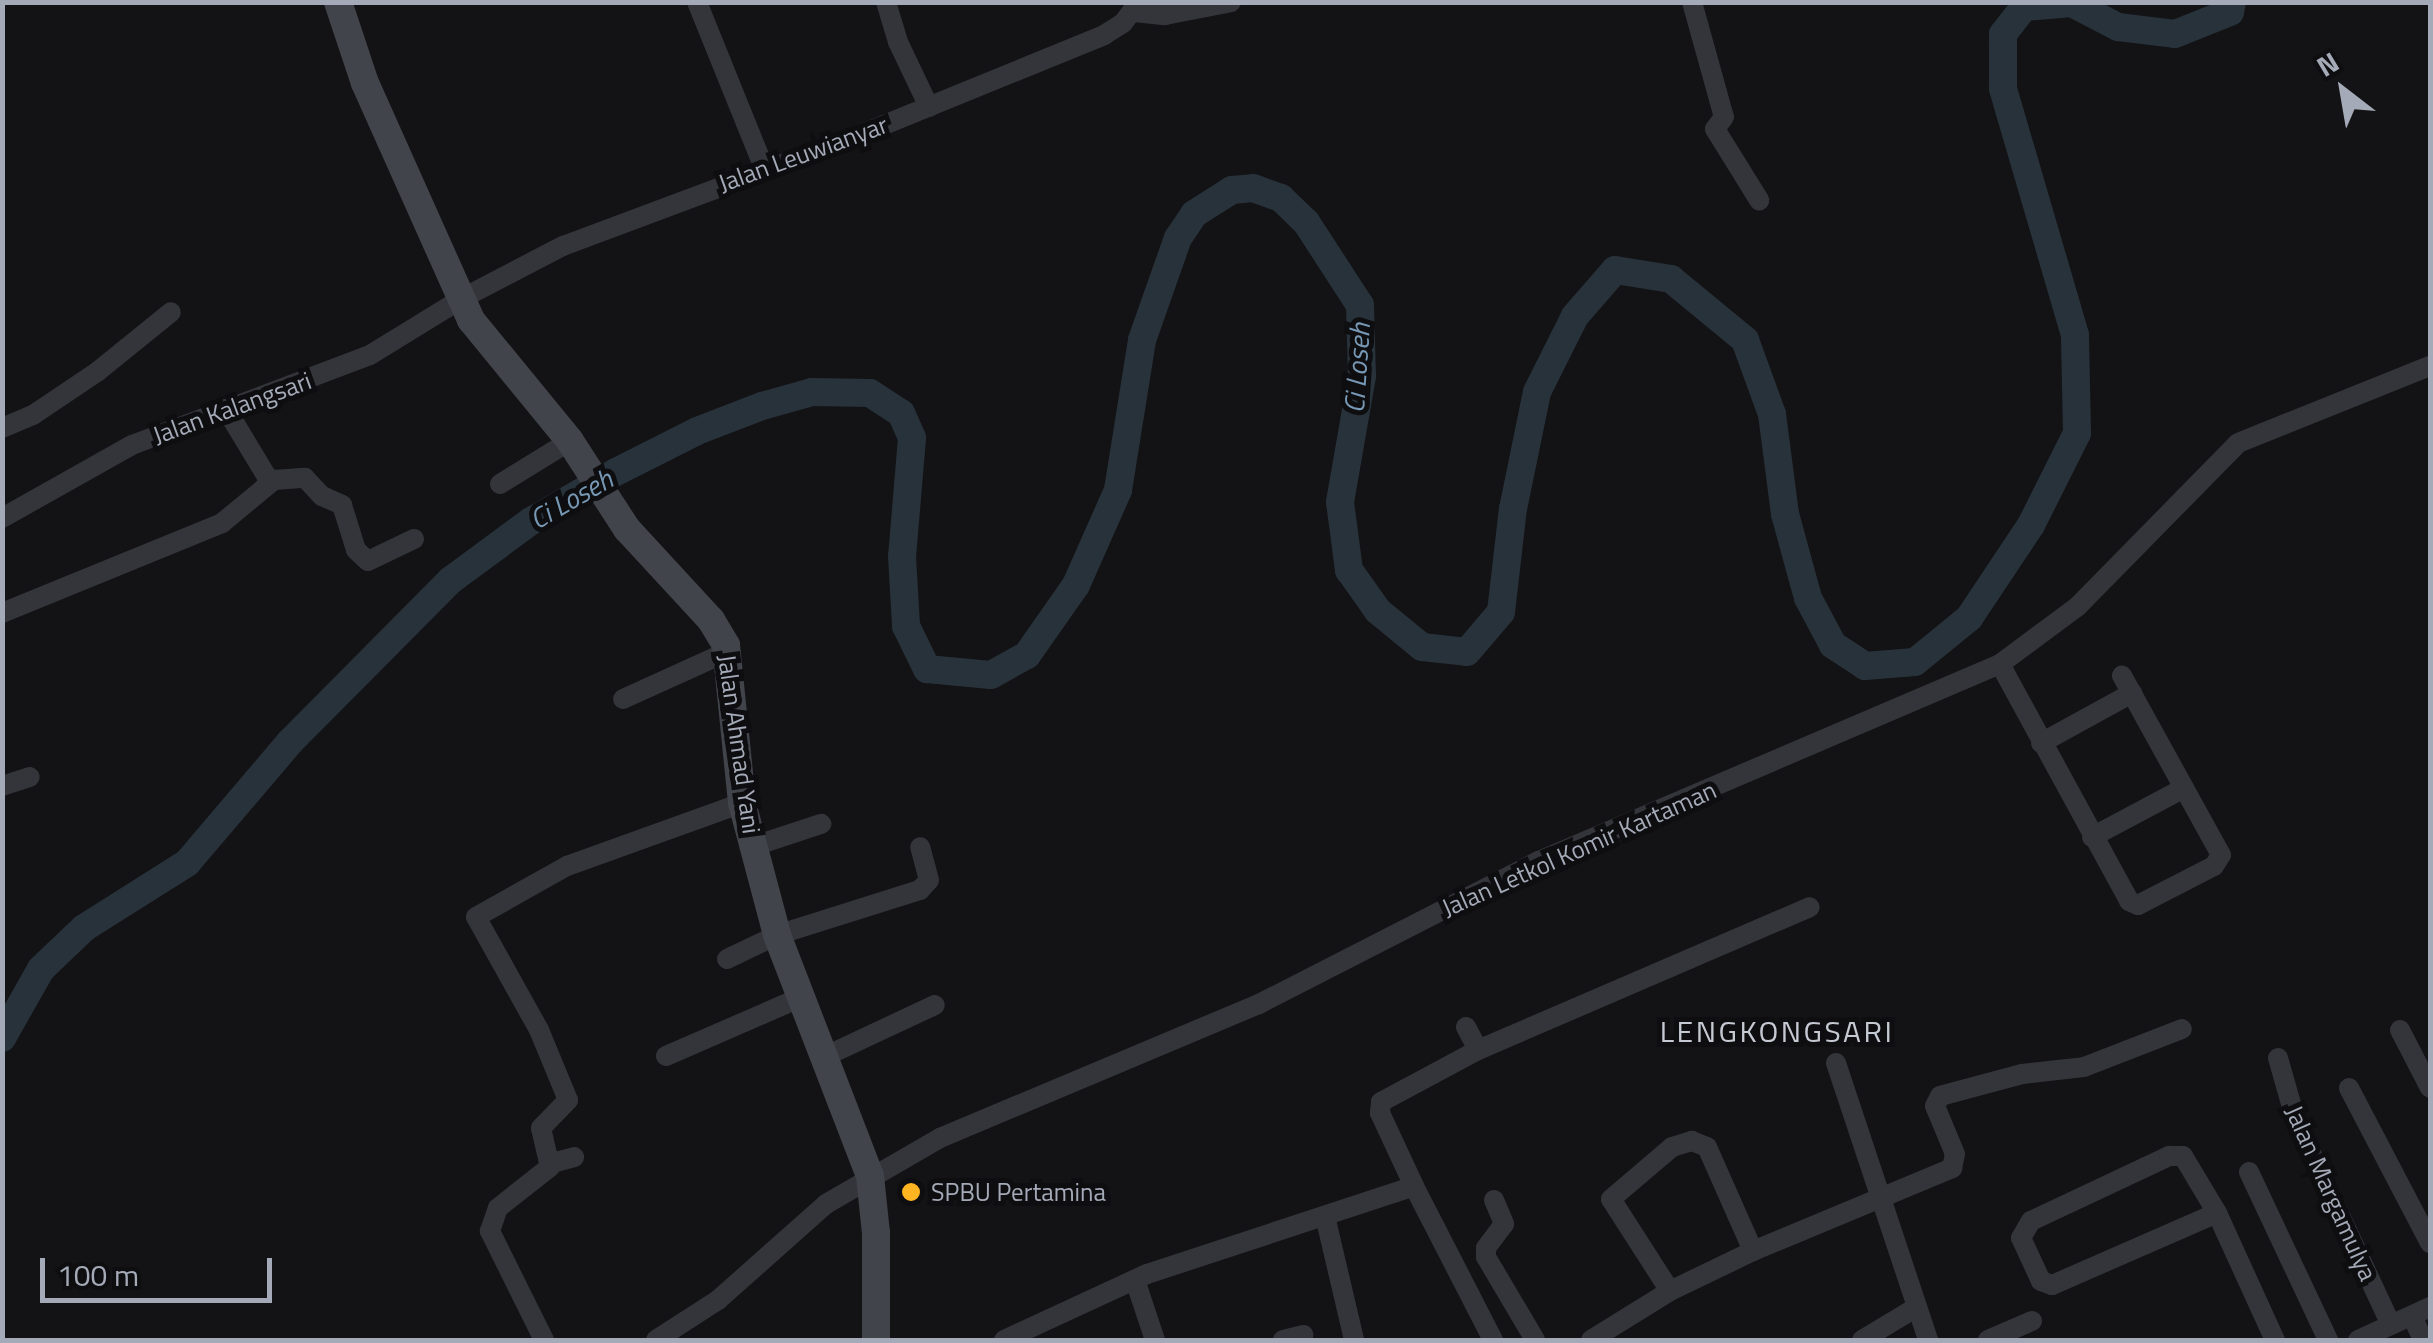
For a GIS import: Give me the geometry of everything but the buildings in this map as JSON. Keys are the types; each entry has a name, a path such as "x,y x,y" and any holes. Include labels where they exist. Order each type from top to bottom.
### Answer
{"street":[{"name":"Jalan Ahmad Yani","path":"338,2 365,82 477,329 577,452 637,542 711,620 728,651 742,803 777,935 870,1176 876,1233 876,1322"},
{"path":"697,2 766,170"},
{"path":"886,2 898,42 929,106"},
{"path":"1137,7 1165,15 1231,2"},
{"path":"1692,2 1724,117 1715,129 1759,200"},
{"name":"Jalan Leuwianyar","path":"460,298 612,224 766,170 1104,34 1137,7"},
{"name":"Jalan Kalangsari","path":"2,518 132,445 346,366 460,298"},
{"path":"2,428 33,415 98,372 171,312"},
{"name":"Jalan Letkol Komir Kartaman","path":"656,1340 718,1300 790,1231 870,1176 967,1126 1260,1004 1540,861 2000,664 2078,606 2238,443 2430,366"},
{"path":"226,409 274,480"},
{"path":"500,484 577,452"},
{"path":"2,613 222,522 274,480 305,478 322,496 342,505 356,550 368,562 414,539"},
{"path":"623,699 728,651"},
{"path":"2000,664 2041,743 2092,837 2134,904 2212,867 2221,858 2127,685 2041,743"},
{"path":"2,786 30,776"},
{"path":"2092,837 2184,788"},
{"path":"552,1163 541,1128 567,1104 567,1096 540,1030 476,917 566,866 742,803"},
{"path":"754,846 821,824"},
{"path":"728,959 777,935 920,890 928,880 920,847"},
{"path":"1493,1340 1414,1186 1380,1104 1478,1050 1810,907"},
{"path":"666,1056 802,997"},
{"path":"826,1056 936,1004"},
{"path":"1466,1027 1478,1050"},
{"path":"1591,1340 1670,1291 1753,1251 1953,1166 1955,1154 1935,1106 1940,1096 2022,1074 2084,1066 2182,1028"},
{"path":"2400,1030 2430,1088"},
{"name":"Jalan Margamulya","path":"2278,1058 2296,1121 2391,1325"},
{"path":"1836,1063 1928,1340"},
{"path":"2349,1088 2430,1243"},
{"path":"1670,1291 1611,1199 1672,1147 1692,1140 1706,1147 1753,1251"},
{"path":"2217,1213 2052,1286 2041,1281 2021,1238 2030,1221 2176,1154 2191,1164 2217,1213 2275,1340"},
{"path":"544,1340 490,1230 498,1208 552,1163 574,1157"},
{"path":"2249,1172 2328,1340"},
{"path":"1004,1340 1135,1280 1414,1186"},
{"path":"1494,1200 1504,1224 1486,1248 1486,1257 1535,1340"},
{"path":"1325,1216 1354,1340"},
{"path":"1135,1280 1154,1340"},
{"path":"1862,1340 1917,1307"},
{"path":"2358,1340 2421,1312 2423,1340"},
{"path":"1988,1340 2032,1321"}],"waterway":[{"name":"Ci Loseh","path":"2,1038 41,969 84,928 187,863 290,742 451,580 531,521 616,472 697,431 762,406 812,392 870,393 901,413 912,438 902,556 906,626 927,669 991,675 1027,655 1076,585 1118,490 1142,340 1178,238 1194,214 1232,190 1253,188 1281,198 1306,222 1360,305 1362,376 1340,502 1349,570 1378,611 1422,647 1467,652 1501,612 1513,509 1537,392 1575,316 1615,270 1671,279 1745,340 1772,414 1785,514 1808,598 1833,645 1865,666 1915,662 1969,618 2031,525 2077,433 2075,335 2003,88 2003,34 2024,7 2072,3 2118,27 2175,34 2230,12 2232,2"}],"place":[{"name":"SPBU Pertamina","path":"911,1192"}],"district":[{"name":"LENGKONGSARI","path":"1777,1031"}]}
